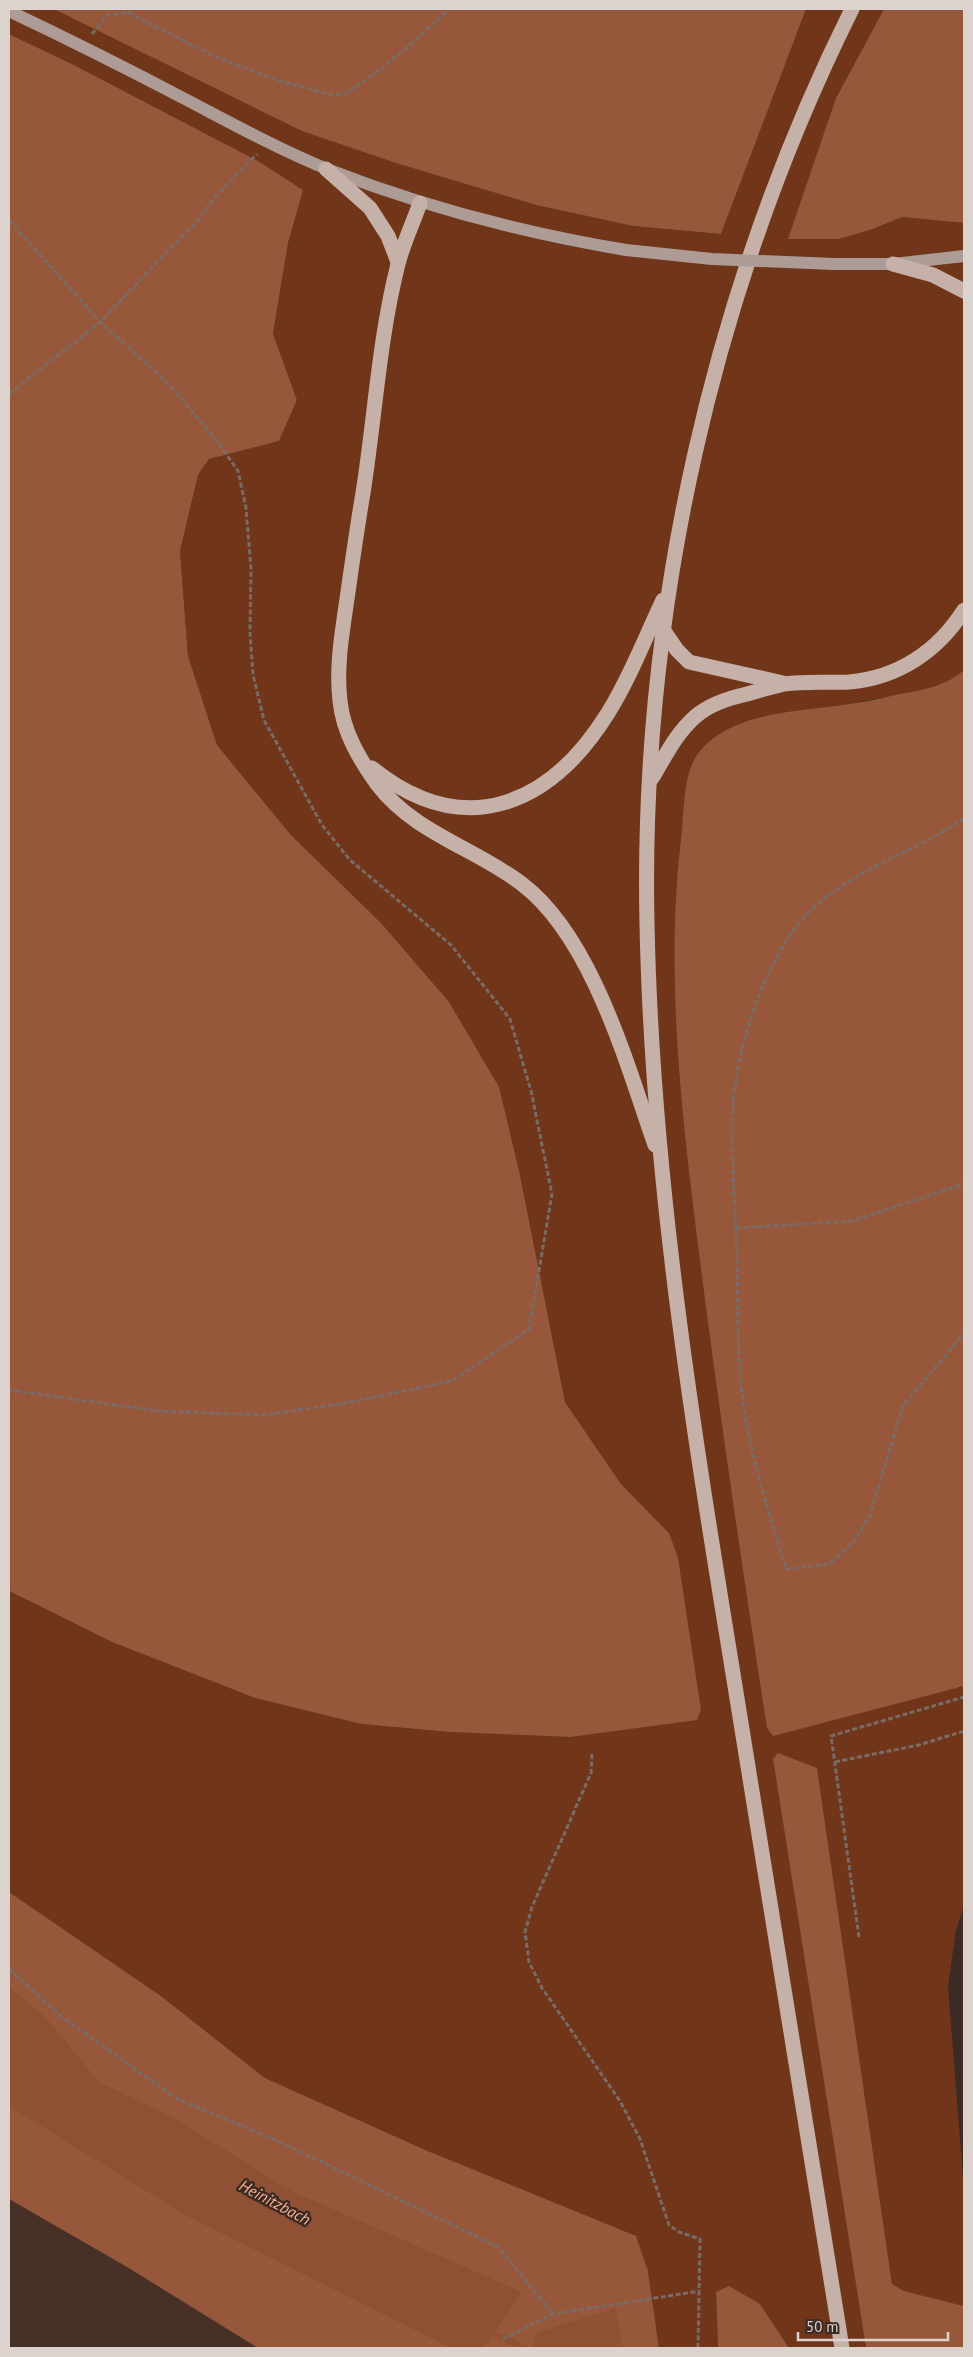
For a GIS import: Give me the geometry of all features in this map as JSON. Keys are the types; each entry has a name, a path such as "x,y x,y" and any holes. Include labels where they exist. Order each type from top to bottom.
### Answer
{"highway":[{"path":"842,2348 695,1427 663,1165 653,1046 646,922 650,782 655,696 669,588 705,415 738,297 771,198 816,84 852,9"},
{"path":"326,169 370,208 388,236 398,262"},
{"path":"420,203 398,262 383,345 375,416 340,646 340,704 346,729 378,785 397,805 422,826 508,874 525,886 552,914 575,949 611,1022 663,1165"},
{"path":"894,264 933,276 964,291"},
{"path":"362,760 399,788 418,798 440,804 477,808 501,804 525,796 567,767 583,749 609,712 669,588"},
{"path":"650,782 679,733 696,716 713,705 734,697 786,684 868,680 897,671 912,663 933,647 951,629 964,610"},
{"path":"664,631 677,650 689,662 786,684"}],"main road":[{"path":"9,11 83,46 267,142 326,169 420,203 584,243 626,250 712,259 834,264 894,264 964,256"}],"path":[{"path":"83,46 98,25 108,15 126,12 216,57 280,81 332,95 345,94 384,67 450,9"},
{"path":"9,394 100,322 199,219 216,196 246,167 267,142"},
{"path":"9,220 100,322 184,400 238,471 246,508 253,675 264,720 322,825 350,860 451,945 510,1019 531,1090 552,1194 529,1329 452,1381 346,1404 262,1414 158,1411 9,1390"},
{"path":"964,818 947,830 877,864 845,884 807,914 783,943 763,988 744,1046 733,1106 741,1385 758,1478 786,1569 829,1564 853,1543 870,1515 903,1406 964,1333"},
{"path":"736,1228 852,1221 964,1184"},
{"path":"859,1937 831,1736 964,1696"},
{"path":"835,1762 919,1745 964,1731"},
{"path":"592,1754 591,1773 532,1906 526,1932 529,1962 542,1988 620,2101 636,2131 669,2224 679,2232 700,2239 698,2348"},
{"path":"9,1969 62,2017 176,2098 278,2141 498,2247 553,2314"},
{"path":"503,2339 553,2314 700,2291"}],"shaded area":[{"path":"9,9 54,9 399,164 536,205 633,226 721,234 806,9 884,9 836,98 839,239 873,229 902,217 964,223 964,670 940,684 926,689 856,703 696,757 688,782 679,855 959,1688 964,1686 964,1905 956,1930 948,1987 964,2190 964,2306 904,2291 892,2284 817,1768 773,1759 866,2348 789,2348 760,2304 716,2292 718,2348 659,2348 648,2271 430,2152 265,2078 161,1996 9,1892 9,1591 112,1642 255,1698 361,1724 449,1732 570,1737 669,1533 621,1484 565,1402 520,1175 381,923 291,835 217,745 188,656 180,551 198,475 209,459 279,441 297,400 273,335 288,243 302,190 258,161 74,65 9,34"},
{"path":"54,9 806,9 721,234 633,226 536,205 399,164 302,131"},
{"path":"884,9 964,9 964,223 902,217 873,229 839,239 788,239 836,98"},
{"path":"9,34 74,65 258,161 303,190 288,243 273,334 297,400 279,441 209,459 198,475 180,551 188,656 217,745 291,835 381,923 449,1002 499,1087 520,1175 565,1402 621,1484 669,1533 678,1558 701,1710 697,1720 570,1737 449,1732 361,1724 255,1698 112,1642 9,1591"},
{"path":"964,670 964,1686 773,1736 767,1728 732,1495 700,1261 682,1100 675,992 675,938 677,884 687,781 697,755 711,740 729,729 748,721 792,711 861,702 926,689 950,680"},
{"path":"778,1753 817,1768 892,2284 904,2291 964,2306 964,2348 866,2348 773,1759"},
{"path":"9,1892 161,1996 265,2078 430,2152 636,2236 648,2271 659,2348 258,2348 127,2267 9,2199"},
{"path":"9,2199 127,2267 258,2348 9,2348"},
{"path":"729,2286 760,2304 789,2348 718,2348 716,2292"}],"water":[{"path":"9,1987 46,2018 99,2082 178,2120 287,2189 522,2292 484,2348 451,2348 187,2216 9,2106"},
{"path":"615,2308 623,2348 533,2348 537,2333"}],"waterway":[{"name":"Heinitzbach","path":"486,2330 525,2348"}]}
